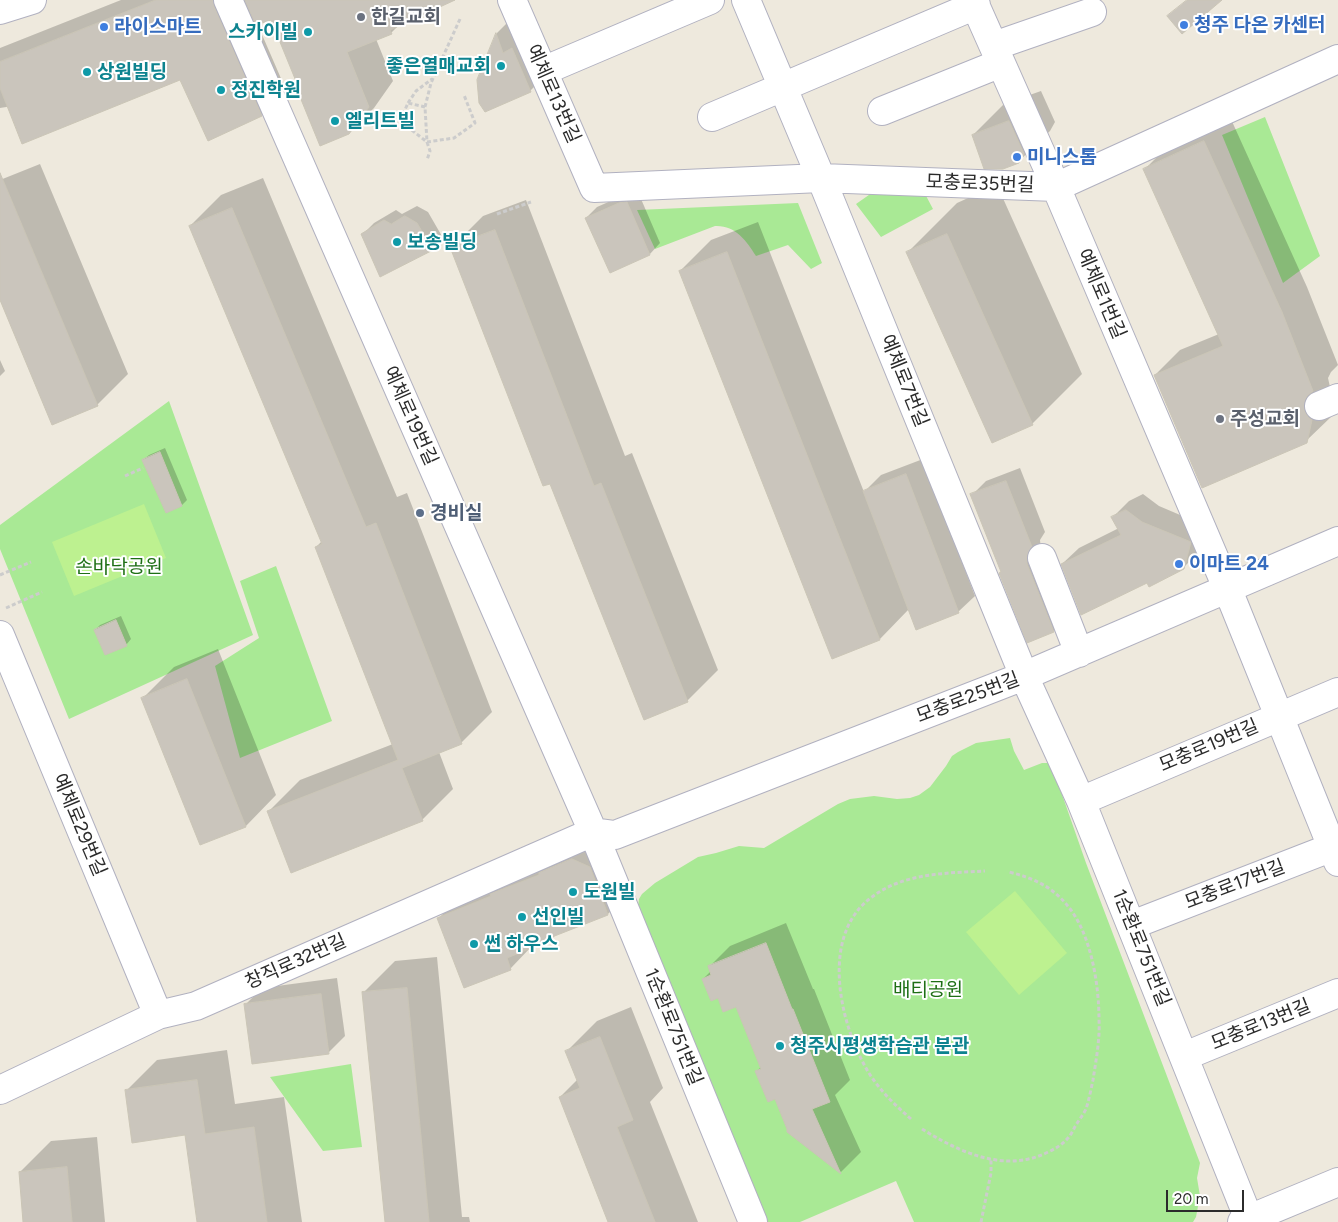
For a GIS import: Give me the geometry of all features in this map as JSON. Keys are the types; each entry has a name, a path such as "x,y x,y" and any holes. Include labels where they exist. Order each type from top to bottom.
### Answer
{"street":[{"path":"0,10 32,0"},
{"name":"예체로19번길","path":"228,0 593,832"},
{"name":"예체로13번길","path":"512,0 594,188"},
{"path":"543,71 710,0"},
{"name":"예체로7번길","path":"746,0 1024,676"},
{"path":"712,117 974,2"},
{"name":"예체로1번길","path":"974,2 1056,187 1228,590 1336,851"},
{"path":"882,111 997,55 1092,12"},
{"name":"모충로35번길","path":"594,188 820,178 1056,187 1338,59"},
{"name":"모충로25번길","path":"593,832 615,834 1024,676 1228,590 1338,541"},
{"path":"1042,558 1079,652"},
{"name":"예체로29번길","path":"0,635 158,1015"},
{"name":"1순환로751번길","path":"1024,676 1081,801 1132,925 1185,1056 1247,1221"},
{"name":"모충로19번길","path":"1081,801 1338,692"},
{"name":"창직로32번길","path":"0,1090 158,1015 196,1006 593,832"},
{"name":"1순환로751번길","path":"593,832 753,1222"},
{"name":"모충로17번길","path":"1132,925 1336,851"},
{"name":"모충로13번길","path":"1185,1056 1338,993"},
{"path":"1247,1221 1338,1182"}],"path":[{"path":"426,160 430,151 427,142 425,107 431,83 460,19"},
{"path":"434,78 416,90 400,121 427,142 454,138 474,124 464,95"},
{"path":"408,103 425,107"},
{"path":"497,214 531,202"},
{"path":"125,476 143,468"},
{"path":"0,575 31,562"},
{"path":"6,608 42,592"},
{"path":"911,1119 879,1088 857,1051 848,1028 843,1005 840,987 840,950 853,918 862,906 887,888 904,881 938,874 985,871"},
{"path":"922,1129 956,1149 967,1153 1008,1161 1033,1159 1055,1149 1069,1137 1086,1110 1099,1043 1099,1006 1096,977 1087,944 1068,905 1041,883 1009,872"},
{"path":"981,1222 991,1174 991,1159"}],"green space":[{"path":"1265,117 1320,256 1283,283 1222,135"},
{"path":"876,190 924,192 933,209 881,237 856,204"},
{"path":"798,203 822,263 811,269 788,245 756,256 739,235 722,226 715,226 655,249 637,210"},
{"name":"손바닥공원","path":"169,401 253,635 69,719 0,549 0,525"},
{"path":"144,504 166,558 74,596 52,542"},
{"path":"276,566 332,721 240,758 215,666 259,638 240,581"},
{"name":"배티공원","path":"1010,738 1014,751 1024,770 1042,763 1051,763 1086,863 1200,1163 1197,1178 1200,1196 1196,1217 1193,1222 914,1222 896,1181 800,1222 763,1222 638,906 639,899 655,883 698,857 739,846 764,848 838,804 850,799 874,796 897,799 919,795 930,787 952,756 958,752 976,743"},
{"path":"1015,891 1067,953 1019,995 966,932"},
{"path":"351,1064 362,1147 323,1151 270,1077"}],"building":[{"name":"상원빌딩","path":"156,0 213,0 262,116 208,141 180,80 22,144 0,88 0,62"},
{"path":"245,0 455,0 390,30 392,34 347,52 369,107 349,134 320,146 271,20 256,25"},
{"name":"청주 다온 카센터","path":"1187,0 1222,0 1182,34 1167,16"},
{"name":"좋은열매교회","path":"496,33 503,53 512,48 531,92 485,112 479,103 477,80"},
{"path":"1009,121 1024,154 1019,163 1003,169 984,169 972,135"},
{"path":"1204,141 1282,312 1313,391 1307,396 1304,405 1305,412 1312,420 1307,443 1202,488 1154,375 1223,346 1143,169"},
{"path":"0,173 98,406 52,425 0,300"},
{"path":"627,202 650,255 610,273 585,218 619,203"},
{"path":"232,208 366,527 376,523 462,744 402,768 423,821 291,873 267,811 398,760 315,547 322,544 189,226"},
{"name":"보송빌딩","path":"405,216 417,223 433,250 380,277 361,234 384,220 391,224"},
{"path":"495,230 594,486 601,483 688,702 644,720 550,484 543,486 450,247"},
{"path":"947,234 1033,425 992,443 906,252"},
{"path":"727,252 880,640 832,659 679,271"},
{"path":"160,452 182,506 166,513 142,460"},
{"path":"906,474 959,613 916,630 863,491"},
{"path":"1006,481 1032,547 1027,555 1027,564 1054,632 1027,643 970,494"},
{"path":"1126,510 1142,522 1191,542 1184,569 1149,587 1147,583 1081,615 1061,564 1121,535 1111,517"},
{"path":"116,620 127,646 105,655 94,630"},
{"path":"187,679 246,827 200,845 141,698"},
{"path":"572,859 590,867 608,915 552,937 553,939 507,958 511,970 464,988 437,918"},
{"name":"청주시평생학습관 분관","path":"766,943 830,1102 812,1109 841,1174 787,1132 775,1099 768,1102 755,1071 761,1069 736,1007 723,1012 718,998 711,1001 702,979 711,975 708,966"},
{"path":"407,988 429,1222 385,1222 362,992"},
{"path":"321,994 329,1054 252,1064 244,1004"},
{"path":"600,1037 633,1120 617,1127 655,1222 608,1222 559,1097 580,1088 565,1051"},
{"path":"197,1080 205,1134 254,1127 267,1222 197,1222 185,1135 132,1143 125,1090"},
{"path":"67,1167 72,1222 23,1222 19,1172"}],"place":[{"name":"한길교회","path":"361,17"},
{"name":"청주 다온 카센터","path":"1184,25"},
{"name":"라이스마트","path":"104,27"},
{"name":"스카이빌","path":"308,32"},
{"name":"좋은열매교회","path":"501,66"},
{"name":"상원빌딩","path":"87,72"},
{"name":"정진학원","path":"221,90"},
{"name":"엘리트빌","path":"335,121"},
{"name":"미니스톱","path":"1017,157"},
{"name":"보송빌딩","path":"397,242"},
{"name":"주성교회","path":"1220,419"},
{"name":"경비실","path":"420,513"},
{"name":"이마트 24","path":"1179,564"},
{"name":"도원빌","path":"573,892"},
{"name":"선인빌","path":"522,917"},
{"name":"썬 하우스","path":"474,944"},
{"name":"청주시평생학습관 분관","path":"780,1046"}]}
